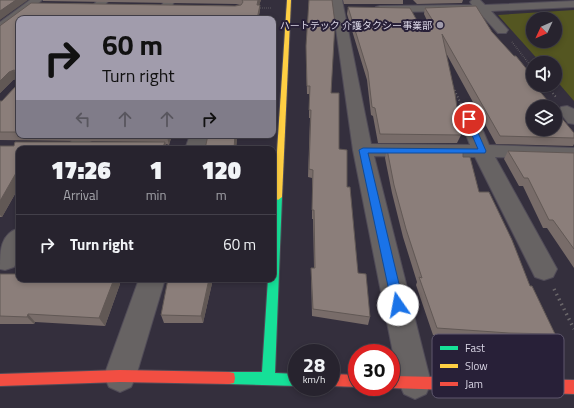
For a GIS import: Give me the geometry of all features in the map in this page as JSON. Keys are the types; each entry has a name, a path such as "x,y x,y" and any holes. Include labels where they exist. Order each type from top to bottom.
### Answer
{"street":[{"path":"276,227 288,0"},
{"path":"474,0 502,30"},
{"path":"369,9 410,5 483,8 544,2 574,4"},
{"path":"18,16 38,3"},
{"path":"89,16 102,3"},
{"path":"85,5 102,3 115,5"},
{"path":"161,16 169,3"},
{"path":"152,6 169,3 183,6"},
{"path":"410,5 420,23"},
{"path":"341,6 363,150 415,383"},
{"path":"0,28 16,17"},
{"path":"469,119 482,151 544,268"},
{"path":"363,150 482,151 574,154"},
{"path":"5,260 16,242"},
{"path":"120,376 151,282"},
{"path":"268,379 273,282"},
{"path":"0,380 120,376 288,380"},
{"path":"400,382 432,383"},
{"path":"564,387 574,387"}],"path":[{"path":"502,30 526,59"},
{"path":"452,84 469,119"},
{"path":"544,268 574,329"}],"shaded area":[{"path":"574,10 574,101 562,87 562,56 535,56 528,48 562,48 562,12 544,12"},
{"path":"526,13 526,46 498,15"}],"building":[{"path":"0,0 16,0 0,11"},
{"path":"242,0 258,0 257,5 260,5 258,16 16,16 16,71 14,70 9,72 0,81 0,26 31,3 235,6 241,5 243,2"},
{"path":"309,0 332,0 335,23 331,93 339,93 339,149 347,150 347,187 350,187 358,273 366,274 370,317 313,309 311,268 315,268 314,210 312,210 313,170 309,169 311,110 309,110 310,86 307,86 306,46"},
{"path":"476,6 492,32 526,68 526,92 540,92 547,100 526,100 526,136 562,136 562,118 574,133 574,138 500,136 442,34 455,94 461,135 380,134 375,108 372,107 368,72 348,7 410,8 420,26 430,27 433,21 425,8"},
{"path":"16,86 16,132 0,132 0,101 2,101"},
{"path":"207,138 235,138 234,146 206,146"},
{"path":"15,142 165,142 163,146 16,146 16,173 0,201 0,146 14,146"},
{"path":"387,149 463,150 463,157 470,157 479,192 489,192 512,240 530,286 532,286 555,334 509,333 437,328 419,277 422,278 394,185"},
{"path":"508,151 574,153 574,249 553,220 549,220 528,178 524,178"},
{"path":"0,274 16,274 16,282 113,282 99,318 28,314 27,317 0,316"},
{"path":"167,282 208,282 201,316 161,315"}],"traffic: fast":[{"path":"276,233 278,197"},
{"path":"229,378 268,379 273,282"},
{"path":"268,379 288,380"}],"traffic: slow":[{"path":"278,197 289,0"}],"traffic: jam":[{"path":"0,380 120,376 229,378"},
{"path":"340,380 348,381"},
{"path":"400,382 432,383"},
{"path":"564,387 574,387"}],"place":[{"name":"ハートテック 介護タクシー事業部","path":"440,25"}],"route":[{"path":"398,305 363,150 482,151 469,119"}]}
